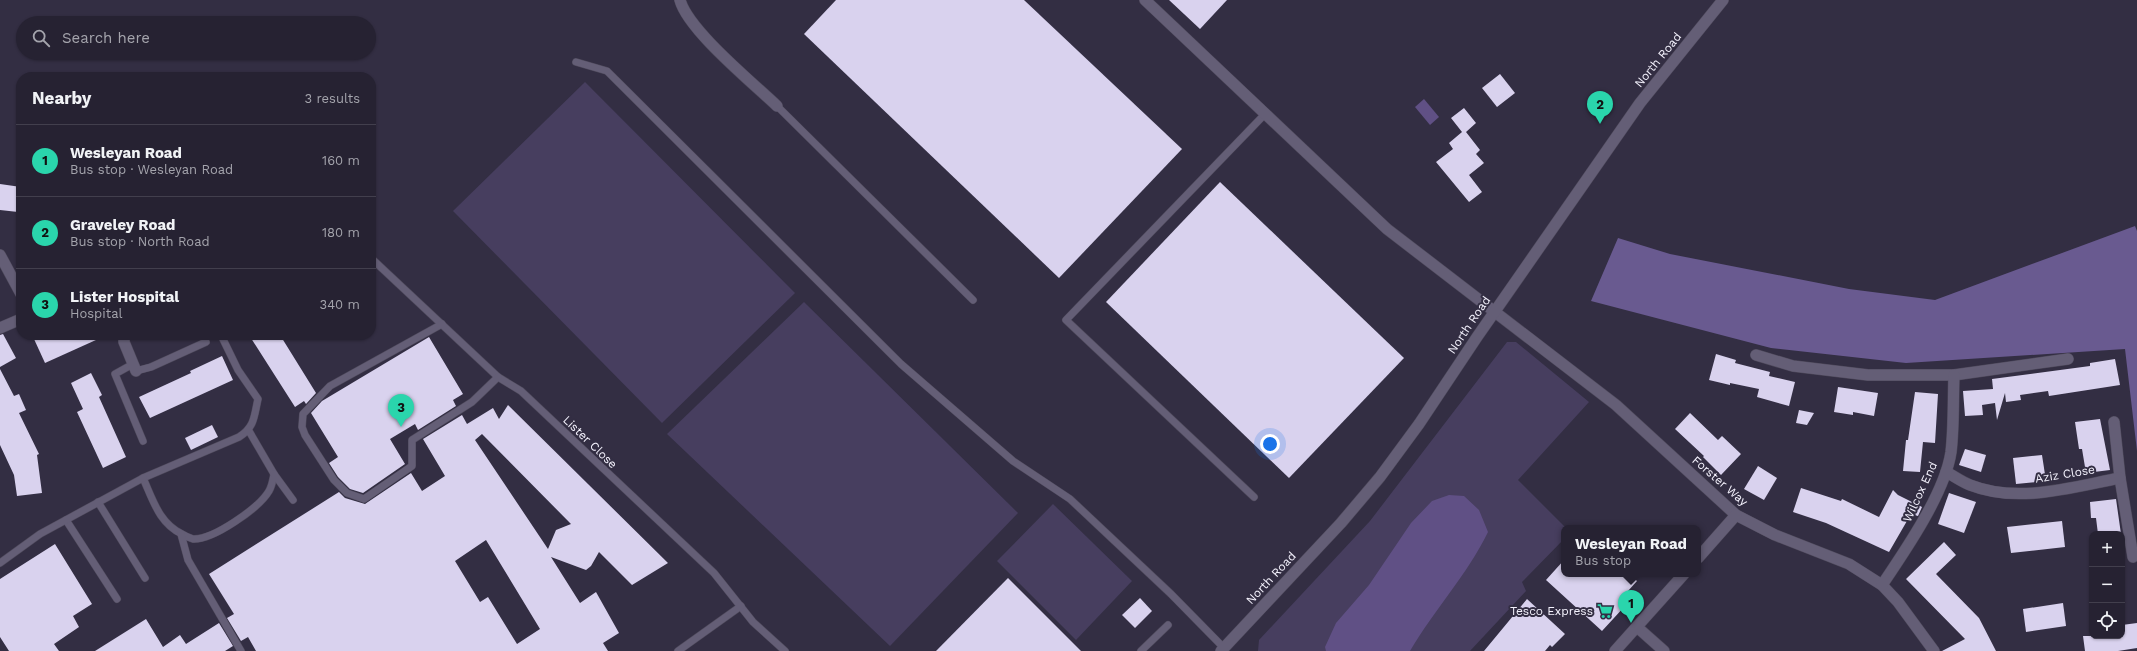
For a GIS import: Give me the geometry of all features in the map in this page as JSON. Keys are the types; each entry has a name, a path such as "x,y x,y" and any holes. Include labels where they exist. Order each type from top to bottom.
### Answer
{"street":[{"path":"680,0 682,9 695,27 777,106"},
{"name":"Forster Way","path":"1145,0 1372,216 1616,405 1736,515 1775,535 1849,564 1882,585 1898,602 1934,651"},
{"name":"North Road","path":"1224,650 1341,523 1380,477 1419,424 1495,310 1640,103 1723,0"},
{"path":"0,255 16,285"},
{"path":"0,328 16,321"},
{"path":"126,340 134,368"},
{"path":"1756,355 1793,366 1868,375 1954,376 2068,360"},
{"name":"Wilcox End","path":"1882,585 1909,545 1946,472 1950,453 1954,376"},
{"path":"2114,422 2120,478 2133,557"},
{"name":"Aziz Close","path":"1946,472 1971,485 2000,492 2045,493 2120,478"},
{"path":"1701,555 1736,515"},
{"path":"1615,651 1681,577"},
{"path":"1637,627 1664,651"}],"lane":[{"path":"576,62 607,71 901,364 1013,461 1070,499 1171,594 1224,650"},
{"path":"777,106 973,300"},
{"path":"1254,497 1066,320 1265,114"},
{"name":"Lister Close","path":"376,263 498,377 521,391 714,573 753,622 785,651"},
{"path":"442,324 330,386 303,414 302,427 305,435 334,480 347,493 364,499 412,466 412,440 472,402 498,377"},
{"path":"0,563 40,534 143,478 249,431 254,418 258,399 238,370 223,340"},
{"path":"143,441 115,374 134,368 151,367 206,342"},
{"path":"249,431 274,474 293,500"},
{"path":"143,478 155,508 165,523 181,534 192,539 210,536 241,517 269,491 274,474"},
{"path":"98,502 145,578"},
{"path":"66,520 117,599"},
{"path":"181,534 188,560 241,651"},
{"path":"678,651 741,606"},
{"path":"1142,651 1168,625"}],"shaded area":[{"path":"585,82 795,293 662,423 453,211"},
{"path":"1424,99 1439,117 1430,125 1415,107"},
{"path":"2135,226 2137,231 2137,451 2125,349 1906,363 1771,348 1591,301 1618,238 1670,254 1849,289 1935,300"},
{"path":"804,302 1018,513 890,646 667,434"},
{"path":"1507,342 1516,342 1589,402 1518,480 1563,525 1561,525 1561,542 1522,582 1526,591 1470,651 1258,651 1259,640 1370,521"},
{"path":"1449,495 1464,496 1479,510 1488,532 1480,548 1410,651 1326,651 1325,647 1336,623 1369,585 1411,523 1432,501"},
{"path":"1053,504 1132,581 1076,640 997,561"}],"building":[{"path":"836,0 1024,0 1182,149 1059,278 804,34"},
{"path":"1169,0 1227,0 1200,29"},
{"path":"1500,74 1515,93 1497,107 1482,88"},
{"path":"1464,108 1476,123 1466,132 1480,150 1476,154 1484,163 1469,175 1482,192 1469,202 1436,162 1453,149 1449,143 1462,132 1451,118"},
{"path":"1220,182 1404,358 1289,478 1106,302"},
{"path":"0,184 16,186 16,212 0,210"},
{"path":"3,334 16,358 0,367 0,335"},
{"path":"429,337 463,394 453,400 456,406 418,430 415,424 390,439 405,464 363,493 350,489 338,477 329,463 338,457 311,413 322,401"},
{"path":"34,340 96,340 45,363"},
{"path":"252,340 283,340 316,393 306,404 304,401 295,407"},
{"path":"1716,354 1736,360 1735,363 1770,372 1769,376 1795,382 1789,406 1757,397 1759,389 1730,383 1730,385 1709,380"},
{"path":"222,356 233,380 150,418 139,397 191,373 190,371"},
{"path":"2115,359 2120,385 2049,396 2048,391 2020,395 2021,400 2006,402 2005,393 1997,420 1995,403 1982,405 1983,415 1965,416 1963,391 1993,389 1992,379 2090,366 2090,363"},
{"path":"0,369 14,396 19,394 26,410 19,413 39,454 37,455 42,493 17,496 14,475 0,445"},
{"path":"91,373 102,395 99,397 126,457 103,468 77,412 83,409 71,383"},
{"path":"1838,387 1878,393 1874,416 1853,412 1853,415 1834,412"},
{"path":"1915,392 1938,394 1935,443 1923,442 1920,472 1903,471 1906,440 1908,440"},
{"path":"508,405 668,563 632,585 599,552 591,566 586,570 551,557 580,603 596,592 619,633 603,643 608,651 256,651 248,637 241,641 227,618 234,614 209,574 339,492 345,498 365,504 411,473 422,491 445,476 423,439 462,415 467,424 493,408 499,419","holes":["482,434 571,524 556,530 548,549 475,440","486,540 540,629 517,644 488,597 480,602 455,561"]},
{"path":"1799,410 1814,413 1807,425 1796,423"},
{"path":"1690,413 1718,440 1722,436 1741,454 1721,475 1703,457 1704,456 1675,429"},
{"path":"2100,419 2110,470 2086,473 2082,449 2079,449 2075,422"},
{"path":"212,425 218,437 191,450 185,438"},
{"path":"1965,449 1986,455 1981,472 1959,465"},
{"path":"2042,455 2046,481 2016,484 2013,458"},
{"path":"1758,466 1777,478 1764,500 1744,489"},
{"path":"1801,488 1841,501 1842,499 1879,517 1893,490 1898,495 1922,507 1918,516 1911,514 1889,552 1826,523 1793,512"},
{"path":"1949,493 1976,502 1964,533 1938,524"},
{"path":"2116,499 2121,531 2098,531 2096,518 2091,518 2090,502"},
{"path":"2062,521 2065,547 2011,553 2007,527"},
{"path":"1944,542 1956,555 1936,574 1979,618 1996,651 1942,651 1965,639 1906,579"},
{"path":"55,544 92,604 73,616 79,627 54,644 59,651 9,651 0,637 0,579"},
{"path":"1561,563 1561,577 1632,577 1637,581 1619,601 1625,606 1602,631 1546,580"},
{"path":"1008,578 1081,651 936,651"},
{"path":"1140,598 1152,611 1135,628 1122,615"},
{"path":"1527,599 1565,634 1552,647 1550,645 1545,651 1484,651"},
{"path":"2063,603 2066,626 2026,632 2023,609"},
{"path":"146,619 163,647 180,635 186,644 219,623 233,646 225,651 95,651"},
{"path":"2137,623 2137,648 2118,651 2085,651 2083,636 2089,636 2089,639 2125,639 2125,625"}],"place":[{"name":"Graveley Road","path":"1600,124"},
{"name":"Lister Hospital","path":"401,427"},
{"name":"Tesco Express","path":"1605,611"},
{"name":"Wesleyan Road","path":"1631,623"}]}
